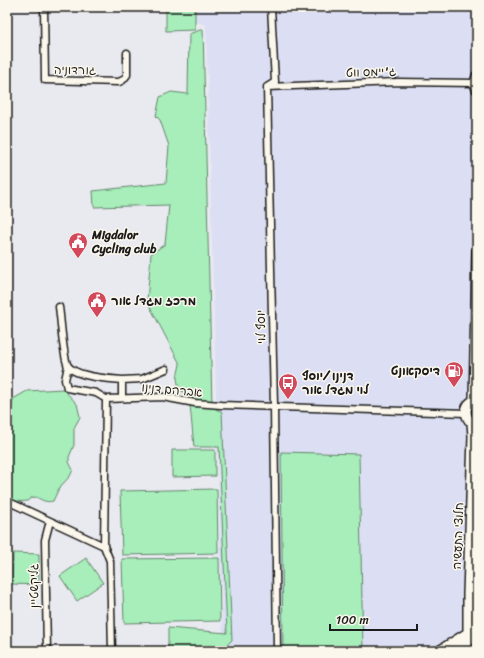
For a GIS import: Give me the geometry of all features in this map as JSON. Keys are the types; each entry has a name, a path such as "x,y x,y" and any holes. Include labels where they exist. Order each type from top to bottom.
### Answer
{"street":[{"name":"גורדוניה","path":"44,7 45,80 119,82 128,75 127,53"},
{"name":"יוסף לוי","path":"270,7 274,82 267,87 274,406 277,651"},
{"name":"ג'יימס ווט","path":"267,87 398,82 476,82"},
{"path":"466,413 468,405 476,400 477,250"},
{"path":"59,308 64,357 68,366 75,372 101,379 122,380 142,379 166,369"},
{"path":"68,366 65,380 67,388 96,393 106,399 104,546 110,561 112,651"},
{"path":"122,380 122,398"},
{"name":"אברהם דנינו","path":"106,399 163,397 195,403 221,405 466,413"},
{"name":"חלוצי התעשיה","path":"466,413 469,420 474,423 468,651"},
{"path":"7,501 104,546"},
{"name":"גליקשטיין","path":"47,651 44,540 50,521"},
{"path":"446,649 460,631 468,616"},
{"path":"446,649 468,637 477,626"},
{"path":"468,637 477,636"}],"shaded area":[{"path":"152,7 477,7 477,651 223,651 206,25"}],"green space":[{"path":"166,7 195,7 195,30 166,31"},
{"path":"203,29 212,407 222,412 232,640 221,651 168,651 168,628 227,633 219,447 194,447 189,394 179,390 177,378 180,364 147,301 151,254 165,244 169,205 94,207 93,191 166,183 169,146 160,120 156,116 160,97 171,92 188,94 189,34"},
{"path":"63,389 77,404 80,417 74,428 74,445 69,457 69,462 73,470 70,476 59,488 53,501 51,502 36,497 27,501 11,499 7,494 7,490 9,431 13,399 27,391"},
{"path":"172,450 215,450 215,476 172,477"},
{"path":"281,452 359,454 363,651 283,651"},
{"path":"217,489 218,553 122,555 120,491"},
{"path":"13,553 39,554 39,585 12,584"},
{"path":"86,558 103,583 77,601 60,576"},
{"path":"219,558 220,621 124,623 122,559"}],"place":[{"name":"Migdalor Cycling club","path":"78,259"},
{"name":"מרכז מגדל אור","path":"97,318"},
{"name":"דיסקאונט","path":"454,388"},
{"name":"דנינו /יוסף לוי מגדל אור","path":"288,400"}]}
